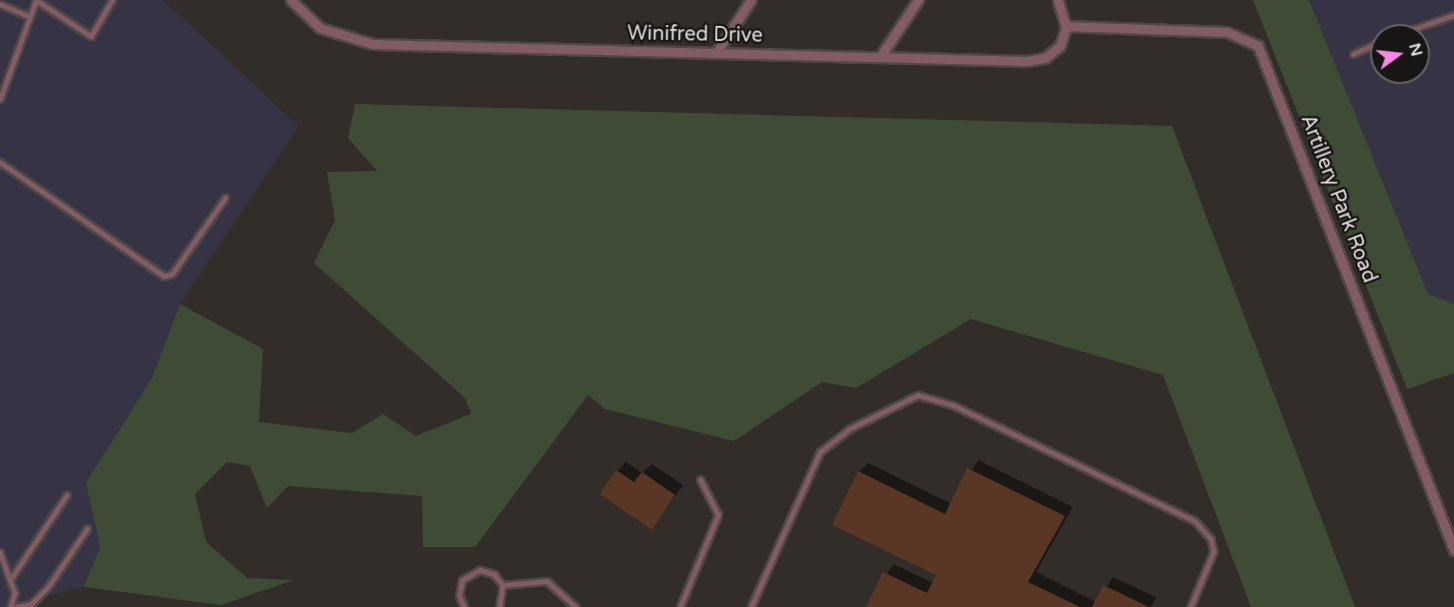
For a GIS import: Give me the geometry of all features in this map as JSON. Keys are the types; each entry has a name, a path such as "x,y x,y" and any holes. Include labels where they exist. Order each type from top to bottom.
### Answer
{"street":[{"name":"Winifred Drive","path":"291,0 320,28 373,44 1037,60 1060,46 1065,26"},
{"path":"716,53 751,0"},
{"path":"880,57 918,0"},
{"path":"1059,0 1065,26"},
{"name":"Artillery Park Road","path":"1065,26 1227,32 1258,46 1454,550"}],"lane":[{"path":"0,99 36,0 91,36 112,0"},
{"path":"0,4 30,17"},
{"path":"1421,24 1446,13 1454,15"},
{"path":"1353,54 1370,46"},
{"path":"0,162 164,276 225,198"},
{"path":"751,607 820,452 841,434 918,395 953,405 1195,521 1211,539 1214,552 1191,607"},
{"path":"680,607 718,515 700,480"},
{"path":"10,580 67,495"},
{"path":"0,552 10,580 14,607 31,604 48,587 87,529"},
{"path":"464,607 459,588 467,575 488,571 503,585 546,581 576,607"},
{"path":"500,607 503,585"}],"shaded area":[{"path":"0,0 163,0 299,126 180,304 152,378 86,483 100,547 84,587 5,607 0,607"},
{"path":"1309,0 1454,0 1454,304 1428,294"}],"green space":[{"path":"1253,0 1309,0 1428,294 1454,304 1454,373 1407,389"},
{"path":"355,104 1172,126 1355,607 1251,607 1163,375 971,319 856,388 822,382 734,441 605,409 588,395 475,547 423,547 422,496 288,486 267,508 250,466 227,462 195,494 206,542 247,578 294,580 221,605 84,587 100,547 86,483 152,378 180,304 263,349 259,422 352,433 383,414 416,436 471,414 465,398 314,263 335,220 327,172 377,171 348,138"}],"building":[{"path":"967,468 1065,516 1028,582 1080,607 866,607 883,572 927,593 936,575 832,525 858,471 945,514"},
{"path":"616,470 634,482 642,472 675,495 652,530 600,494"},
{"path":"1103,585 1149,607 1092,607"}]}
